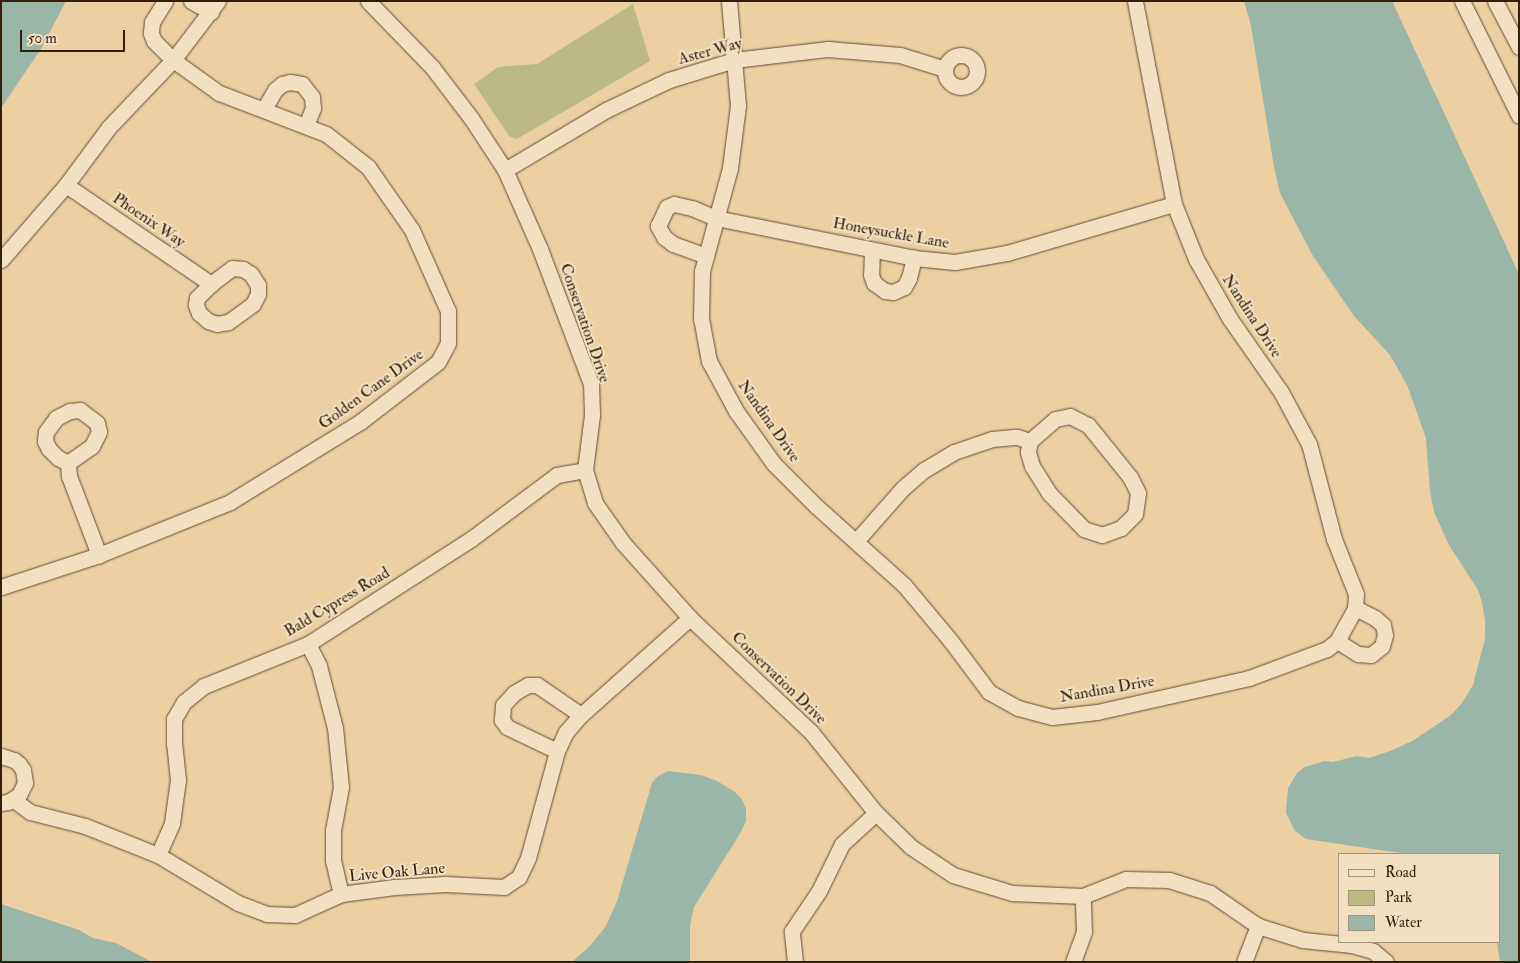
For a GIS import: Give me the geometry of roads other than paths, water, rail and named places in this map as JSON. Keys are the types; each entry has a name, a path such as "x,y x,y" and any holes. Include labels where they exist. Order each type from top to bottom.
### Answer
{"street":[{"name":"Golden Cane Drive","path":"1,587 99,555 230,502 360,422 438,362 448,343 448,312 412,230 368,168 326,134 218,93 173,60 154,41 151,33 152,22 165,1"},
{"path":"1,260 66,185 109,127 173,60 215,7 191,1"},
{"name":"Conservation Drive","path":"368,1 432,67 471,118 505,170 540,249 591,384 592,416 585,470 595,503 623,543 690,618 811,732 876,813 911,847 953,875 1012,893 1083,896 1126,879 1169,880 1210,893 1258,926 1303,940 1352,945 1373,951 1386,962"},
{"name":"Nandina Drive","path":"729,1 738,106 730,168 702,271 701,318 709,361 736,411 774,464 816,506 904,584 950,640 989,692 1018,708 1052,717 1097,712 1249,678 1326,649 1337,641"},
{"name":"Nandina Drive","path":"1135,1 1174,204 1196,259 1230,318 1282,392 1309,444 1334,539 1356,594 1355,608"},
{"path":"1462,1 1519,116"},
{"path":"1495,1 1519,47"},
{"name":"Aster Way","path":"505,170 606,110 669,80 734,60 828,49 900,55 945,69"},
{"path":"264,109 282,84 290,82 302,84 312,97 313,108 306,125"},
{"name":"Phoenix Way","path":"66,185 212,284"},
{"name":"Honeysuckle Lane","path":"706,256 673,244 664,237 658,226 667,207 674,204 692,208 716,218 914,258 955,262 1007,253 1174,204"},
{"path":"872,250 871,274 874,283 885,291 893,292 904,286 909,278 914,258"},
{"path":"1070,416 1088,425 1130,477 1138,493 1135,514 1121,528 1102,535 1084,529 1049,493 1036,472 1028,452 1030,441 1055,420 1070,416"},
{"path":"856,540 903,488 924,470 954,452 992,440 1017,436 1030,441"},
{"path":"68,463 69,476 99,555"},
{"name":"Bald Cypress Road","path":"158,855 172,823 178,780 174,744 174,719 184,702 204,686 308,644 470,539 557,474 585,470"},
{"path":"1355,608 1375,618 1383,625 1385,635 1382,646 1371,655 1358,654 1337,641 1355,608"},
{"name":"Live Oak Lane","path":"1,756 14,760 23,770 25,776 23,789 8,802 30,812 85,826 158,855 238,903 267,914 295,915 340,894 445,884 504,887 519,877 528,858 558,751 566,732 581,715 690,618"},
{"path":"308,644 319,666 335,728 341,787 333,830 333,860 340,894"},
{"path":"558,751 507,727 502,720 503,705 514,693 528,684 536,685 581,715"},
{"path":"795,962 792,931 819,891 842,844 876,813"},
{"path":"1073,962 1084,932 1083,896"},
{"path":"1244,962 1258,926"}],"water":[{"path":"1,1 66,1 41,49 1,108"},
{"path":"1244,1 1392,1 1519,274 1519,962 1500,962 1497,943 1500,943 1500,853 1400,853 1306,839 1295,831 1286,813 1288,788 1297,773 1305,767 1325,761 1333,762 1357,756 1369,758 1393,750 1414,740 1451,715 1462,703 1473,685 1485,639 1485,620 1478,590 1449,545 1434,512 1430,491 1426,438 1407,385 1390,355 1354,316 1313,256 1280,193 1251,26"},
{"path":"668,771 701,775 717,781 735,792 742,799 746,809 746,821 741,832 694,907 690,926 690,962 572,962 591,945 606,926 617,901 652,783 658,776"},
{"path":"1,904 79,930 93,938 116,943 152,962 1,962"}]}
